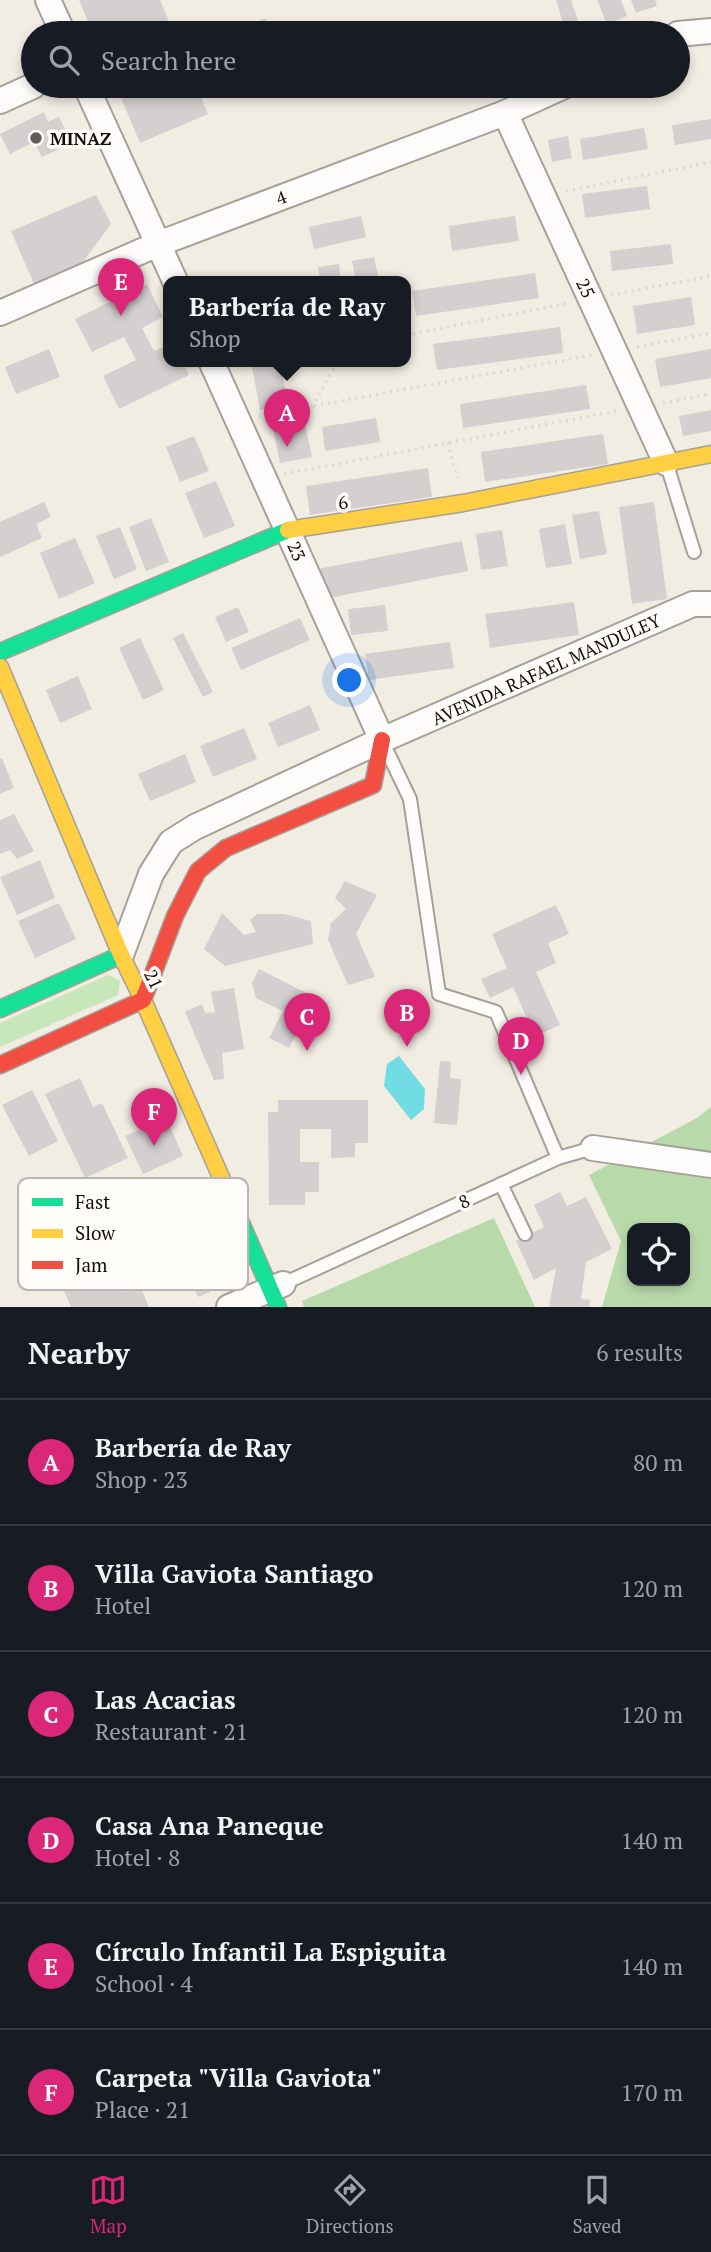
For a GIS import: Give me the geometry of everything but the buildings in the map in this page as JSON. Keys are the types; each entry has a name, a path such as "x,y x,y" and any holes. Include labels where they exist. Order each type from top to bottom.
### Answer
{"street":[{"path":"48,0 58,21"},
{"path":"690,33 711,30"},
{"path":"0,101 21,91"},
{"path":"91,98 173,276"},
{"name":"4","path":"0,313 158,244 505,113 538,98"},
{"name":"25","path":"505,113 666,463"},
{"name":"23","path":"214,367 382,740"},
{"name":"6","path":"0,652 287,530 463,503 711,454"},
{"name":"AVENIDA RAFAEL MANDULEY","path":"121,955 151,874 172,842 195,827 382,740 693,604 711,604"},
{"name":"21","path":"0,667 121,955 224,1178"},
{"path":"0,1065 143,1000 175,916 198,871 226,848 373,785 382,740"},
{"path":"0,1009 121,955"},
{"name":"8","path":"593,1148 711,1165"},
{"name":"21","path":"248,1230 277,1293"},
{"name":"8","path":"229,1307 277,1293"}],"lane":[{"path":"666,463 694,552"},
{"path":"382,740 410,799 439,994 496,1012 558,1158"},
{"name":"8","path":"277,1293 501,1184 558,1158 593,1148"},
{"path":"501,1184 525,1234"}],"path":[{"path":"543,195 711,162"},
{"path":"411,334 711,276"},
{"path":"237,420 711,333"},
{"path":"312,407 335,367"},
{"path":"285,474 711,394"},
{"path":"448,443 463,503"}],"green space":[{"path":"108,975 120,981 118,995 0,1047 0,1023"},
{"path":"711,1107 711,1307 602,1307 621,1241 589,1175 697,1118"},
{"path":"494,1218 535,1307 304,1307 302,1301"}],"water":[{"path":"399,1056 425,1089 424,1109 411,1120 384,1086 387,1064"}],"traffic: fast":[{"path":"0,652 288,530"},
{"path":"0,1009 121,955"},
{"path":"248,1239 278,1307"}],"traffic: slow":[{"path":"288,530 463,503 711,454"},
{"path":"0,667 121,955 221,1178"}],"traffic: jam":[{"path":"0,1065 143,1000 175,916 198,871 226,848 373,785 382,740"}],"place":[{"name":"MINAZ","path":"36,138"},
{"name":"Círculo Infantil La Espiguita","path":"121,316"},
{"name":"Barbería de Ray","path":"287,447"},
{"name":"Villa Gaviota Santiago","path":"407,1047"},
{"name":"Las Acacias","path":"307,1051"},
{"name":"Casa Ana Paneque","path":"521,1075"},
{"name":"Carpeta \"Villa Gaviota\"","path":"154,1146"}]}
